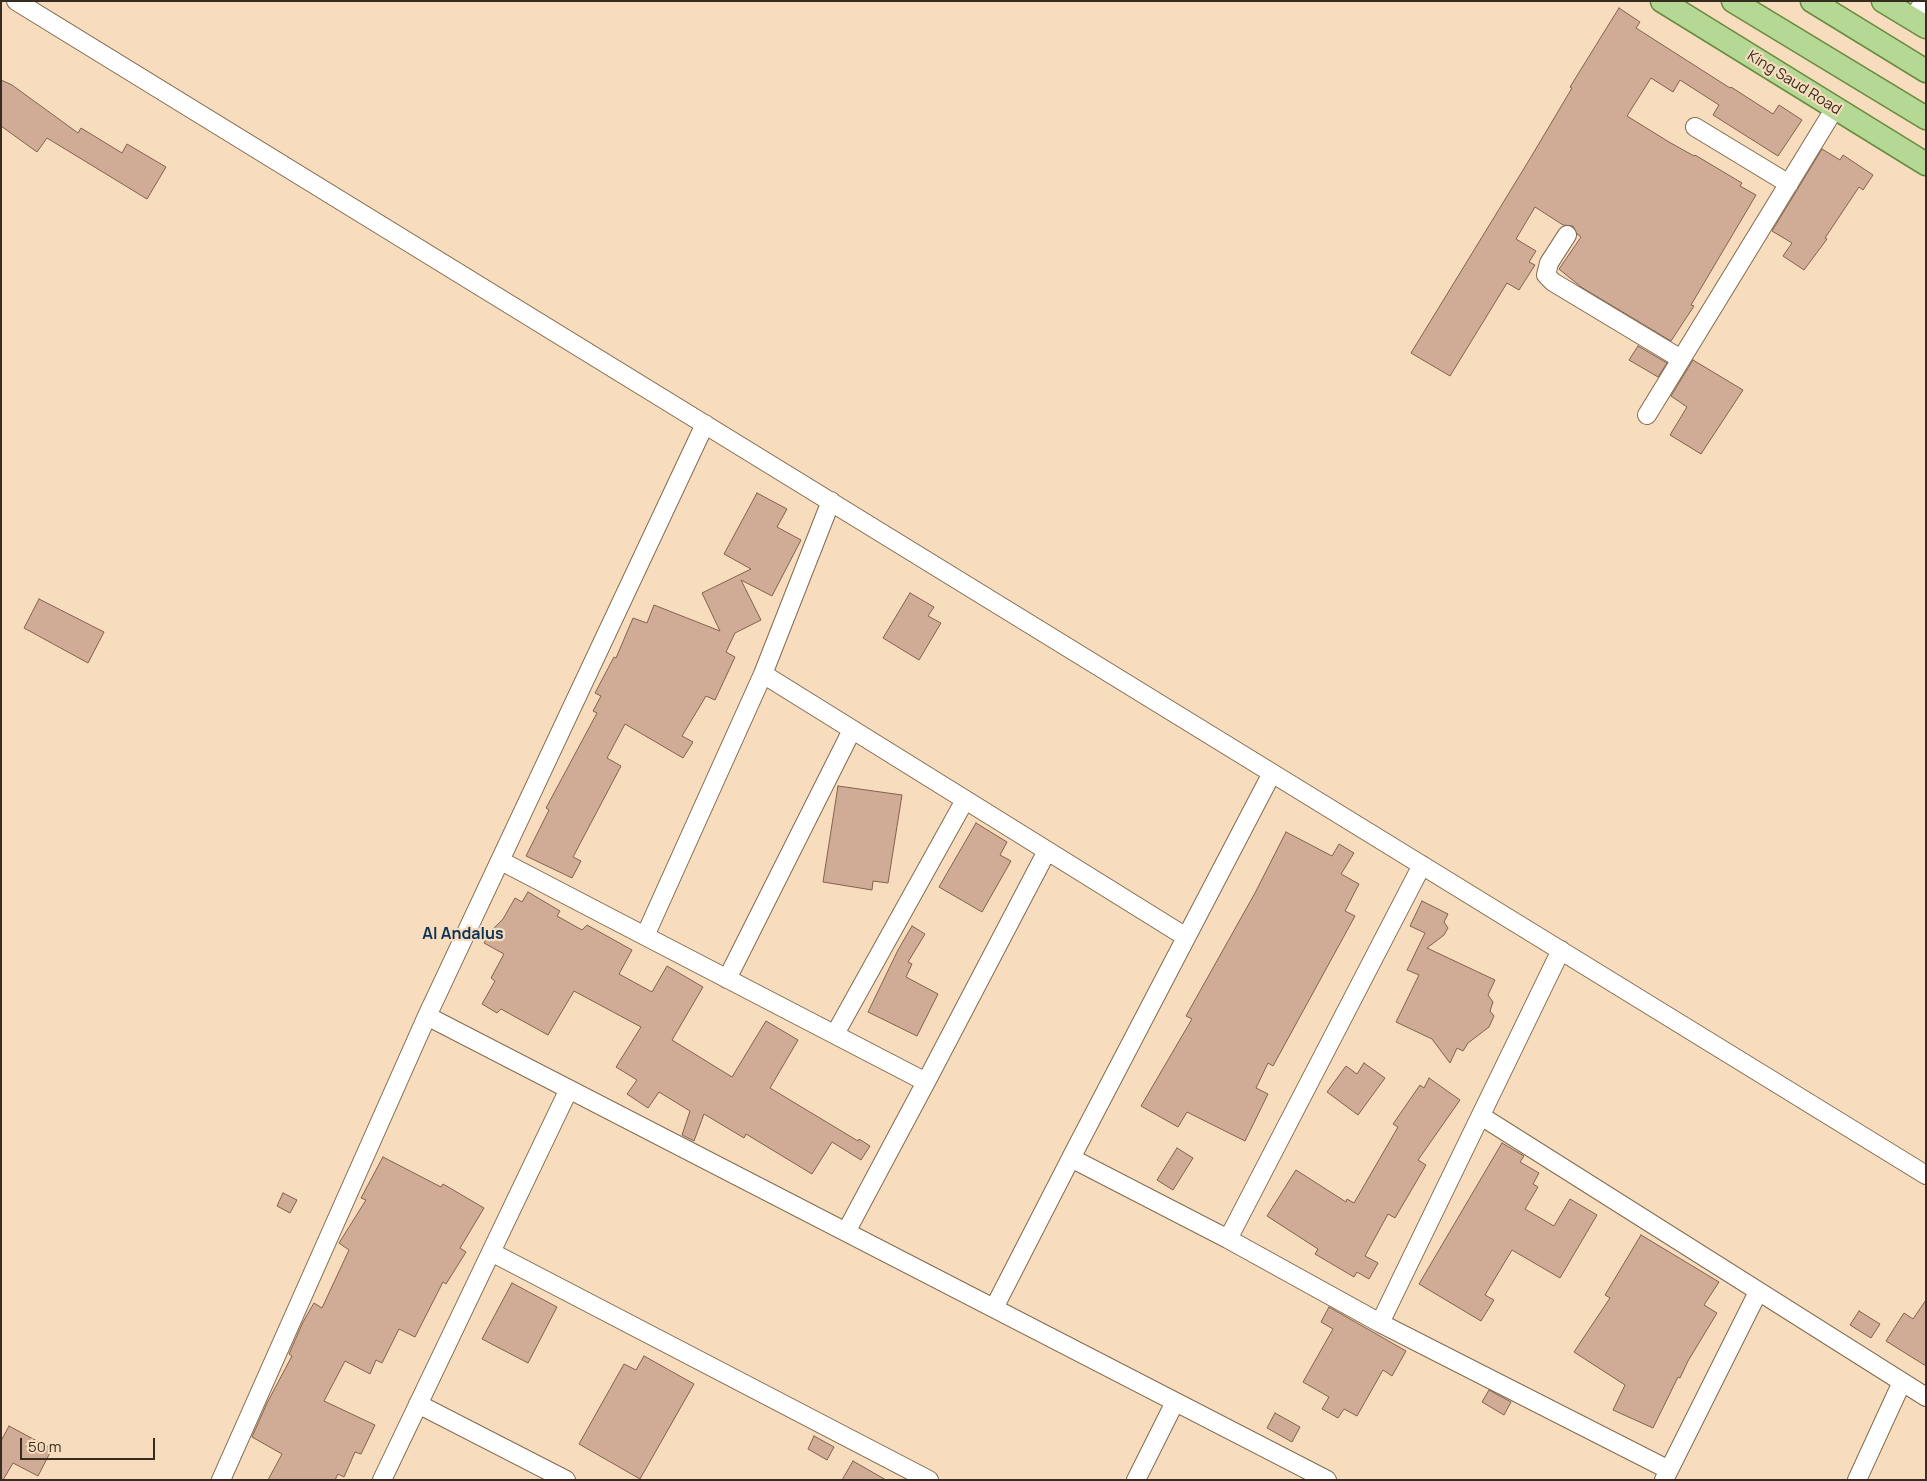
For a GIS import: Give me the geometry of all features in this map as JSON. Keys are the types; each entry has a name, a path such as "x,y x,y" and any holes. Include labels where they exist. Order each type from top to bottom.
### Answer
{"main road":[{"name":"King Saud Road","path":"1662,1 1926,164"},
{"path":"1733,1 1926,118"},
{"path":"1812,1 1926,71"},
{"path":"1883,1 1921,16"}],"street":[{"path":"16,1 1926,1175"},
{"path":"1647,415 1835,108"},
{"path":"1695,127 1789,184"},
{"path":"1567,235 1549,263 1546,275 1553,282 1681,359"},
{"path":"221,1480 428,1016 705,424"},
{"path":"645,936 763,674 830,501"},
{"path":"763,674 1186,937"},
{"path":"727,979 852,730"},
{"path":"994,1308 1272,773"},
{"path":"835,1034 965,800"},
{"path":"846,1232 1047,851"},
{"path":"500,861 926,1082"},
{"path":"1228,1238 1422,865"},
{"path":"1380,1323 1561,950"},
{"path":"428,1016 1326,1480"},
{"path":"382,1480 569,1089"},
{"path":"1481,1116 1926,1397"},
{"path":"1071,1158 1228,1238 1380,1323 1666,1475 1758,1292"},
{"path":"491,1252 929,1480"},
{"path":"1857,1480 1902,1382"},
{"path":"1136,1480 1175,1402"},
{"path":"418,1404 566,1480"}],"building":[{"path":"1619,8 1640,22 1636,28 1730,88 1773,114 1779,105 1802,120 1778,156 1713,115 1719,105 1680,80 1673,92 1651,78 1627,116 1742,183 1740,186 1756,195 1691,305 1694,306 1671,341 1581,287 1559,269 1581,237 1573,226 1563,225 1535,207 1516,239 1536,251 1529,262 1535,265 1519,290 1507,283 1450,376 1411,353 1531,157 1572,88 1570,87"},
{"path":"1,80 12,85 78,133 81,128 122,153 127,144 166,167 147,199 47,138 37,152 1,126"},
{"path":"1822,149 1840,160 1843,155 1873,175 1863,190 1859,187 1825,238 1827,239 1804,270 1783,256 1792,243 1772,231"},
{"path":"1638,346 1667,363 1658,377 1629,360"},
{"path":"1693,360 1743,390 1701,454 1670,435 1687,407 1671,396"},
{"path":"757,493 787,509 777,527 801,540 772,596 741,580 761,620 735,633 726,652 735,657 715,700 706,696 682,736 693,742 683,758 625,724 607,758 621,766 573,857 581,861 572,878 526,856 549,810 546,808 597,713 593,711 601,696 595,693 614,657 616,658 633,618 647,623 654,605 720,631 702,593 751,569 724,554"},
{"path":"910,593 934,607 928,616 941,623 919,660 883,638"},
{"path":"39,599 104,632 88,663 24,628"},
{"path":"838,786 902,795 888,883 873,881 872,890 823,882"},
{"path":"976,823 1007,842 1000,855 1011,861 982,912 939,887"},
{"path":"1286,832 1332,856 1339,844 1354,853 1341,874 1359,884 1345,911 1355,916 1273,1066 1268,1063 1256,1088 1268,1094 1245,1141 1187,1112 1178,1127 1141,1106 1192,1019 1186,1016 1255,893"},
{"path":"528,892 560,911 557,916 582,930 587,925 632,950 619,974 652,992 667,966 703,987 672,1040 732,1077 766,1021 798,1040 770,1088 858,1141 859,1139 870,1146 861,1160 832,1142 812,1174 746,1134 744,1138 704,1114 694,1141 682,1135 690,1111 659,1092 648,1108 627,1094 637,1080 616,1067 641,1027 574,991 548,1035 501,1009 497,1013 482,1004 495,981 491,978 504,954 484,943 492,930 503,919 515,898 522,902"},
{"path":"1422,901 1448,914 1444,922 1448,928 1444,935 1427,948 1495,980 1488,995 1493,1002 1490,1011 1494,1016 1489,1027 1468,1043 1463,1051 1457,1048 1450,1063 1432,1039 1396,1022 1419,975 1407,970 1425,933 1410,926"},
{"path":"912,926 925,934 908,962 912,964 906,977 938,994 917,1036 868,1012 898,950"},
{"path":"1364,1063 1385,1078 1358,1115 1327,1092 1346,1066 1357,1074"},
{"path":"1429,1078 1460,1100 1418,1160 1426,1165 1395,1218 1388,1214 1365,1256 1378,1263 1369,1279 1357,1272 1354,1277 1315,1254 1318,1249 1267,1216 1296,1170 1346,1202 1347,1199 1354,1203 1398,1127 1393,1124 1420,1085 1424,1088"},
{"path":"1502,1143 1524,1156 1520,1162 1539,1173 1533,1184 1538,1187 1525,1209 1554,1226 1570,1199 1597,1215 1560,1278 1512,1250 1485,1295 1494,1300 1481,1321 1419,1284"},
{"path":"1177,1148 1193,1158 1173,1190 1157,1180"},
{"path":"383,1157 441,1187 443,1184 484,1208 460,1248 466,1252 446,1284 443,1282 415,1337 399,1329 382,1363 376,1360 370,1374 345,1361 324,1401 375,1425 361,1454 355,1452 344,1477 338,1474 335,1480 268,1480 282,1454 252,1437 267,1403 292,1356 289,1354 303,1322 314,1303 322,1308 349,1250 339,1243 366,1200 361,1198"},
{"path":"283,1193 297,1200 290,1213 277,1206"},
{"path":"1641,1235 1719,1282 1704,1305 1717,1313 1680,1378 1678,1377 1653,1428 1613,1410 1625,1385 1574,1352 1610,1298 1605,1295"},
{"path":"512,1283 557,1307 528,1363 482,1339"},
{"path":"1926,1300 1926,1366 1886,1341 1904,1313 1913,1319"},
{"path":"1329,1307 1406,1351 1392,1376 1383,1370 1357,1416 1344,1409 1338,1418 1322,1409 1329,1397 1303,1382 1333,1329 1321,1322"},
{"path":"1859,1311 1880,1324 1871,1338 1850,1325"},
{"path":"644,1356 694,1384 640,1479 579,1444 624,1364 636,1370"},
{"path":"1489,1390 1511,1402 1504,1415 1482,1402"},
{"path":"1275,1413 1300,1427 1292,1442 1267,1428"},
{"path":"9,1426 52,1449 38,1476 13,1463 3,1480 1,1480 1,1441"},
{"path":"814,1436 834,1447 827,1460 808,1449"},
{"path":"853,1461 886,1480 842,1480"}],"district":[{"name":"Al Andalus","path":"463,935"}]}
